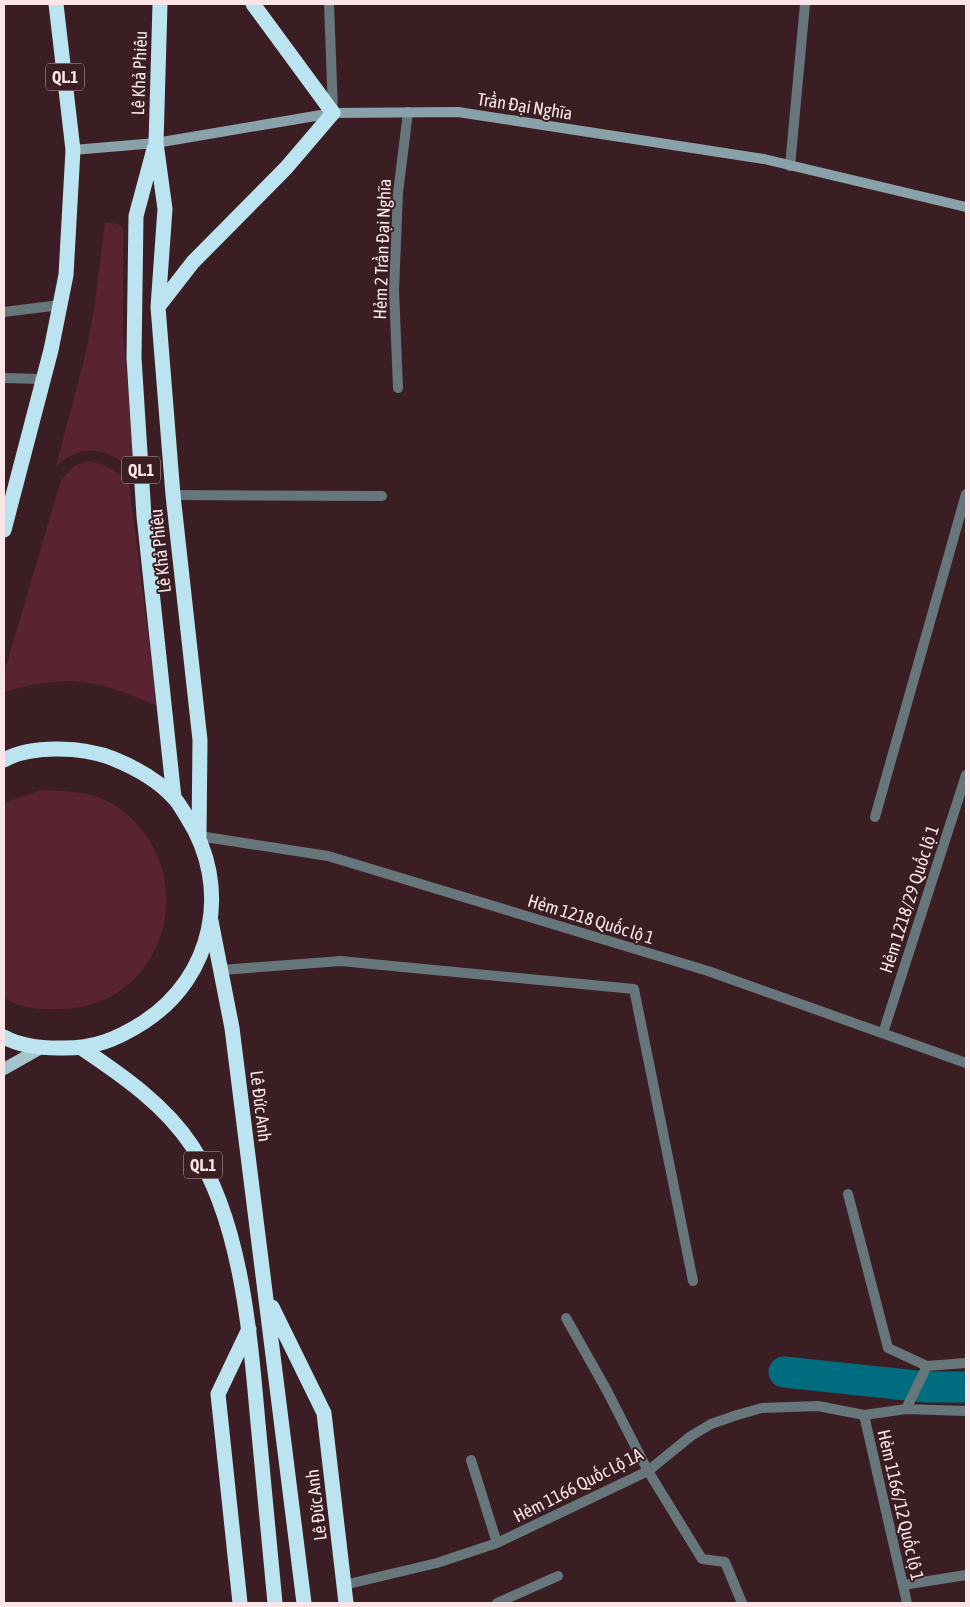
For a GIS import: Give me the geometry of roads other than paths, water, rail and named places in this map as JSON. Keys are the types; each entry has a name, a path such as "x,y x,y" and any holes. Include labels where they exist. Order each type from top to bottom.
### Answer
{"highway":[{"name":"QL.1","path":"4,530 51,350 66,275 73,150 56,4"},
{"name":"Lê Khả Phiêu","path":"160,4 156,143 165,209 158,307 173,495 200,740 199,836"},
{"path":"158,307 193,262 279,174 333,113 253,4"},
{"name":"Lê Khả Phiêu","path":"156,143 136,216 134,358 144,516 174,798"},
{"name":"QL.1","path":"4,760 51,748 97,752 139,769 174,798 199,836 209,863 212,892 211,921 195,968 164,1008 122,1036 83,1048 41,1048 4,1037"},
{"name":"Lê Đức Anh","path":"211,921 232,1028 304,1603"},
{"name":"QL.1","path":"83,1048 133,1084 166,1114 192,1146 216,1191 232,1242 250,1327 275,1603"},
{"name":"Lê Đức Anh","path":"266,1296 324,1413 346,1603"},
{"path":"240,1603 218,1394 250,1327"}],"main road":[{"name":"Trần Đại Nghĩa","path":"73,150 156,143 333,113 458,112 764,159 966,206"},
{"path":"4,1069 41,1048"}],"street":[{"path":"329,4 333,113"},
{"path":"790,166 805,4"},
{"name":"Hẻm 2 Trần Đại Nghĩa","path":"398,388 394,290 398,193 408,112"},
{"path":"4,312 60,306"},
{"path":"4,378 42,380"},
{"path":"874,817 966,494"},
{"path":"173,495 382,496"},
{"name":"Hẻm 1218/29 Quốc lộ 1","path":"883,1033 966,775"},
{"name":"Hẻm 1218 Quốc lộ 1","path":"199,836 328,856 708,971 966,1063"},
{"path":"220,970 341,961 634,989 693,1281"},
{"path":"848,1194 888,1348 927,1366 966,1363"},
{"path":"566,1318 606,1389 648,1471 702,1559 725,1562 742,1603"},
{"path":"906,1409 927,1366"},
{"name":"Hẻm 1166 Quốc Lộ 1A","path":"344,1585 437,1563 497,1543 648,1471 691,1436 711,1424 737,1415 762,1408 818,1406 864,1415 906,1409 966,1410"},
{"name":"Hẻm 1166/12 Quốc lộ 1","path":"864,1415 907,1603"},
{"path":"471,1460 497,1543"},
{"path":"903,1586 966,1575"},
{"path":"497,1603 558,1576"}],"waterway":[{"path":"784,1372 926,1387 966,1387"}]}
